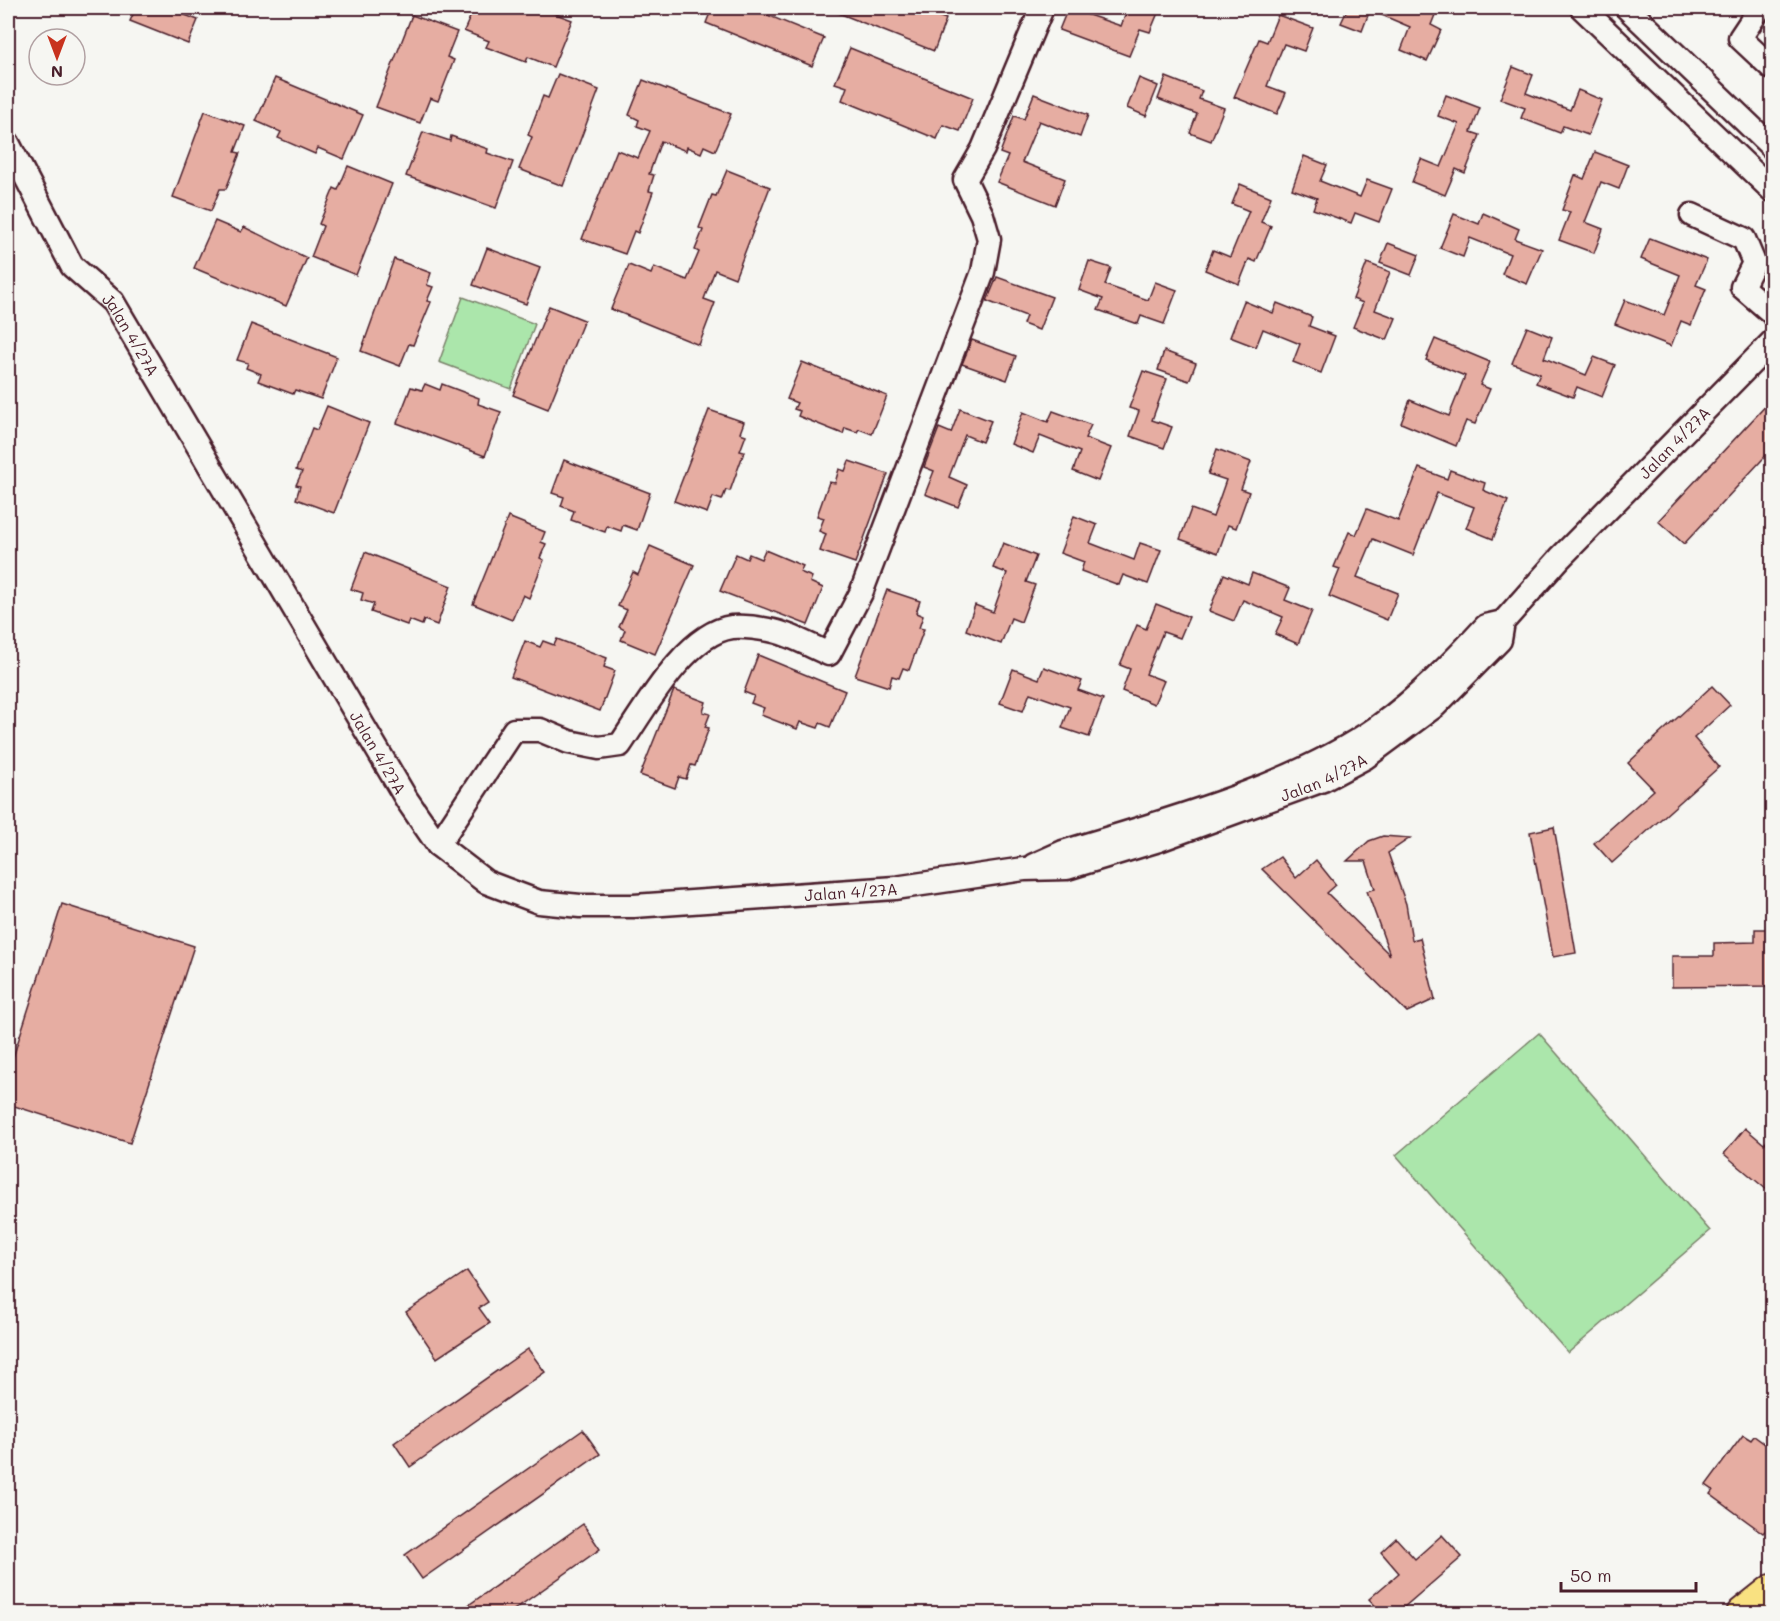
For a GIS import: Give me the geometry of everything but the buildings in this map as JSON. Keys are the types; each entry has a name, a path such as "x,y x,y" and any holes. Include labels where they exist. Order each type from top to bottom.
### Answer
{"highway":[{"path":"1743,1614 1773,1591"}],"street":[{"path":"438,844 499,749 514,730 540,730 569,742 599,748 620,745 654,694 682,660 705,637 732,627 771,630 829,654 861,593 983,272 989,239 982,215 965,180 983,149 1042,8"},
{"path":"1582,8 1773,190"},
{"path":"1627,8 1773,147"},
{"path":"1756,9 1740,38 1773,68"},
{"name":"Jalan 4/27A","path":"8,143 72,266 113,302 406,800 438,844 486,882 539,902 580,906 652,905 895,888 1024,869 1063,852 1249,791 1332,753 1366,734 1409,703 1486,626 1503,622 1560,558 1773,342"},
{"path":"1692,215 1744,239 1754,263 1742,287 1773,313"}],"green space":[{"path":"463,297 535,324 511,389 439,362"},
{"path":"1539,1033 1710,1231 1568,1353 1396,1155"}]}
